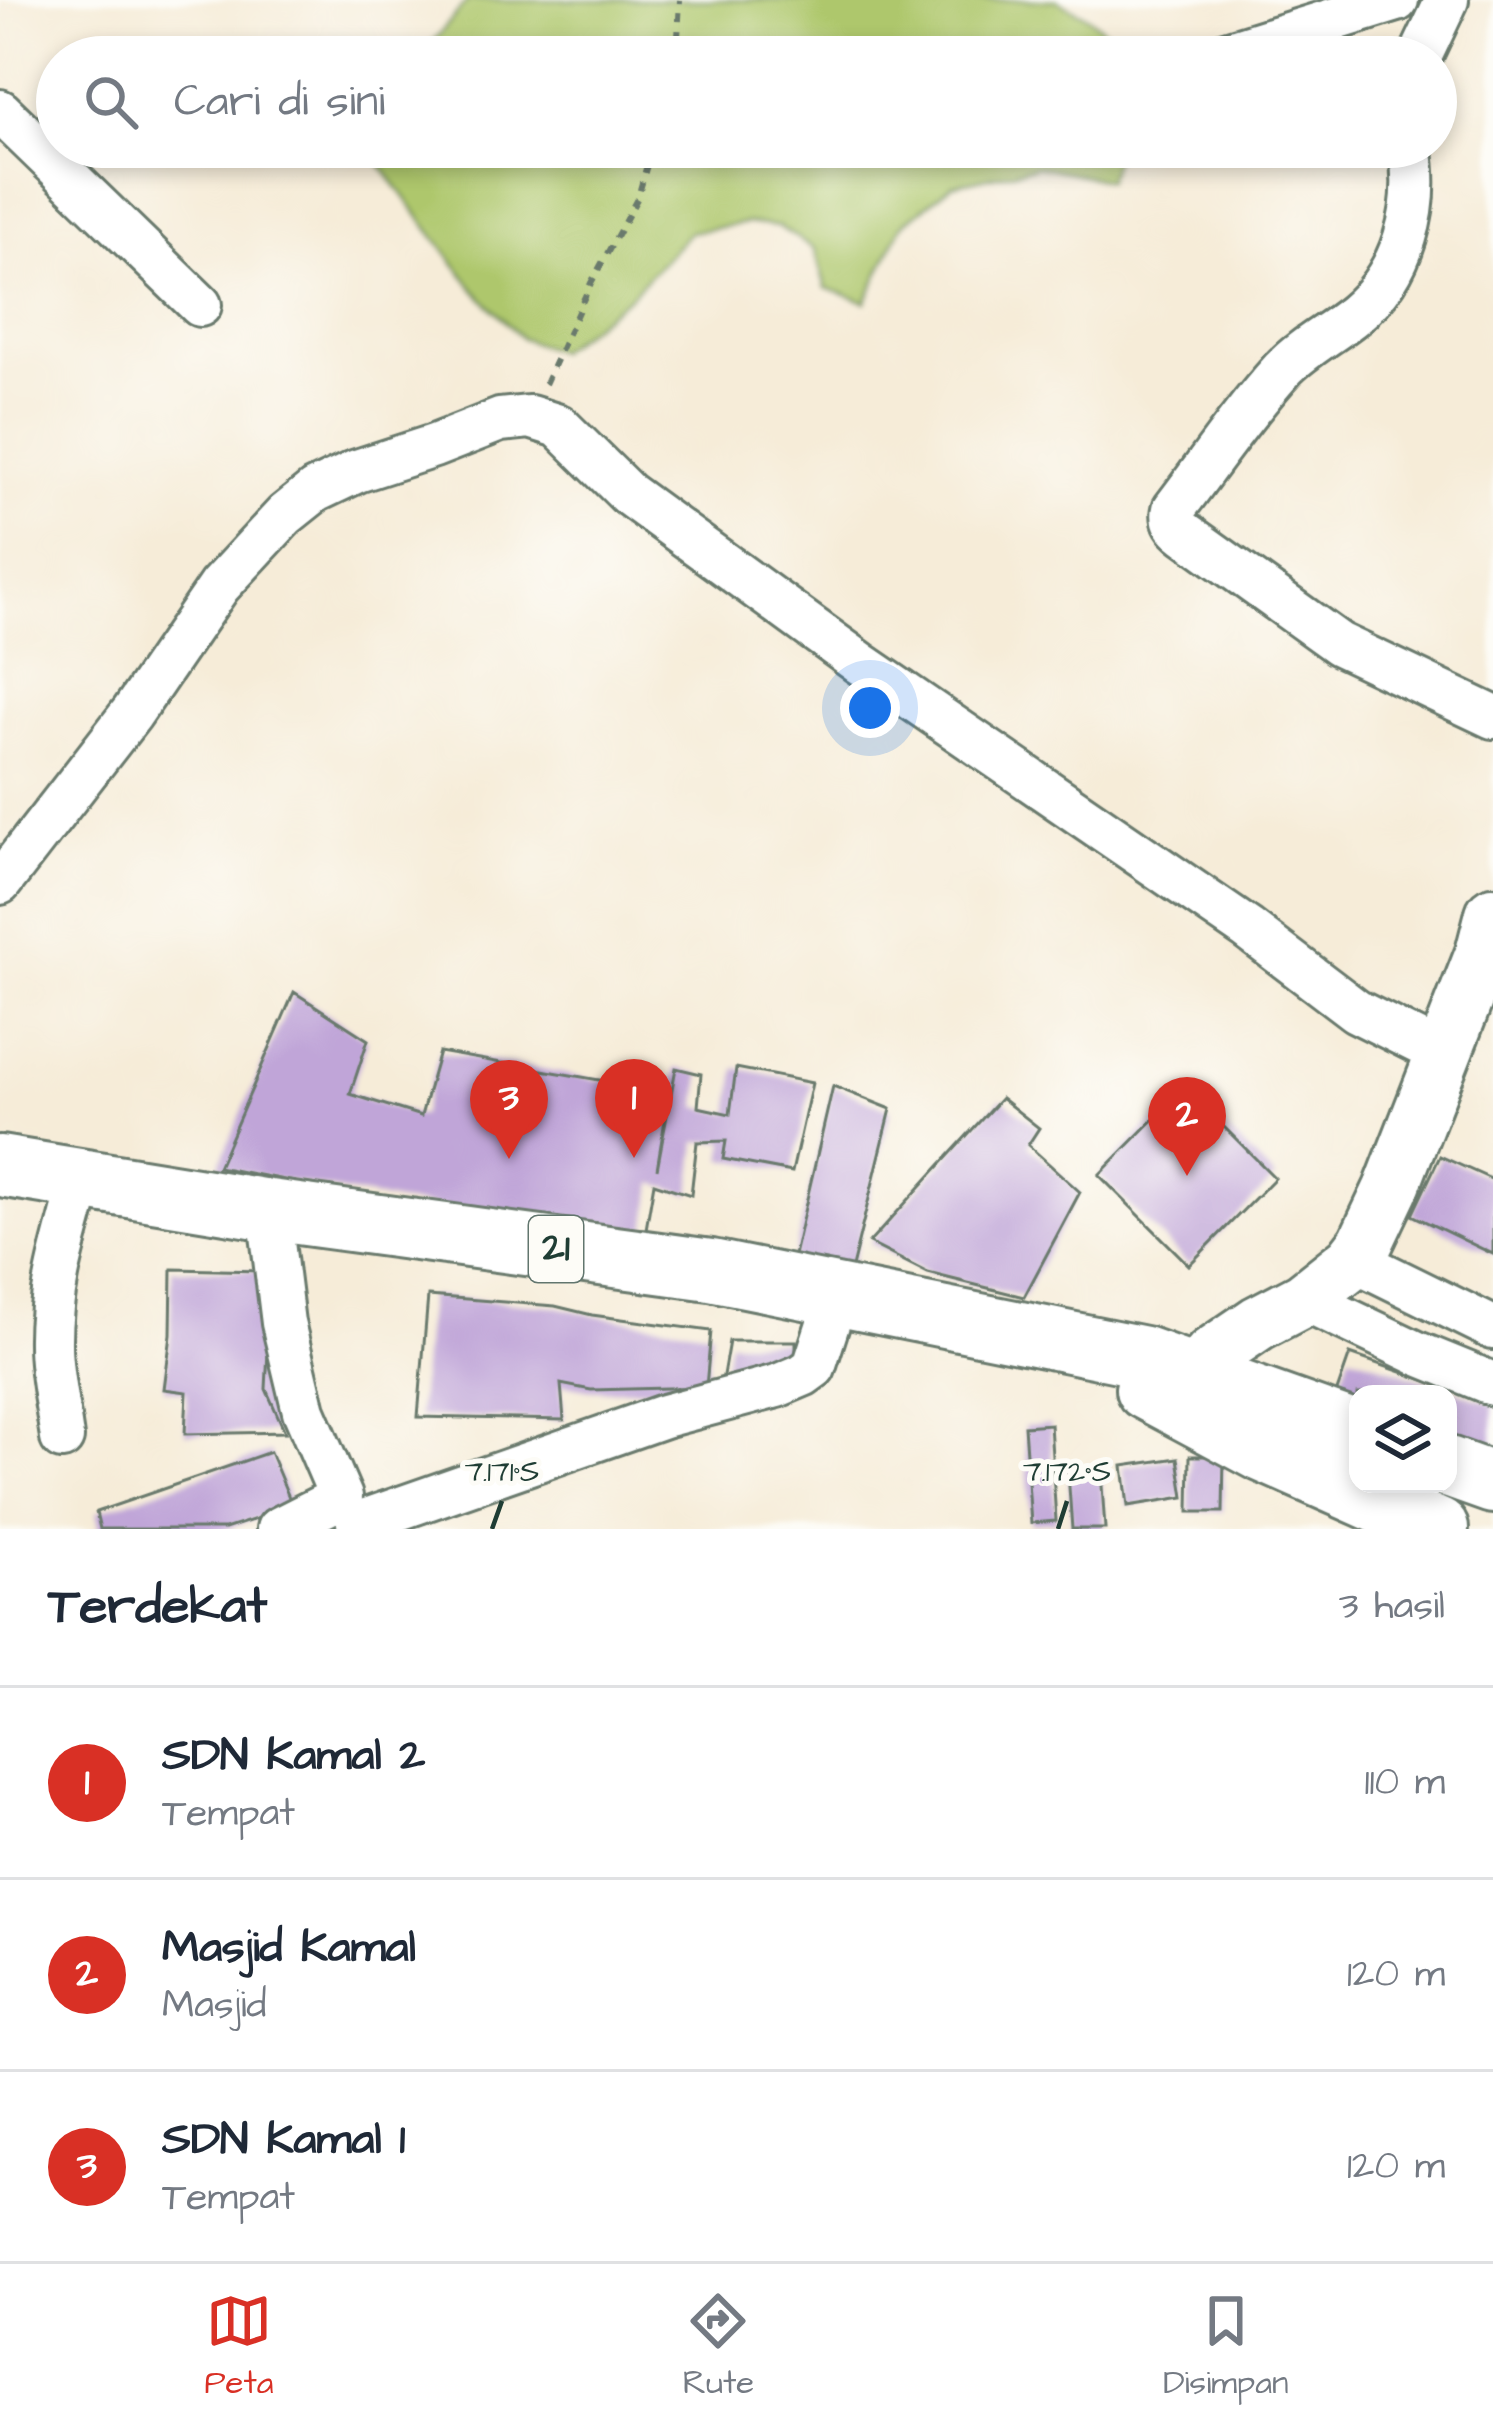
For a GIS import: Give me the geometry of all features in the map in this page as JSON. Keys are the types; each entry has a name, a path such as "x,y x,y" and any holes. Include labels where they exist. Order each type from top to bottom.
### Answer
{"highway":[{"name":"21","path":"0,1166 269,1210 711,1270 1144,1357 1262,1451 1438,1529"},
{"name":"21","path":"1186,1390 1349,1431"},
{"path":"1457,1469 1493,1483"}],"main road":[{"path":"1186,1390 1211,1355 1304,1299 1352,1262 1365,1244 1483,953 1493,914"}],"street":[{"path":"1281,36 1397,0"},
{"path":"1430,36 1448,0"},
{"path":"0,111 36,146"},
{"path":"59,168 200,305"},
{"path":"1413,168 1407,238 1394,266 1360,310 1284,367 1172,516 1186,535 1339,644 1493,717"},
{"path":"0,883 132,713 220,586 285,515 315,491 357,471 500,420 530,417 559,426 628,494 860,662 1248,929 1356,1011 1442,1054"},
{"path":"62,1438 51,1324 59,1264 82,1179"},
{"path":"269,1210 283,1323 304,1411 355,1517"},
{"path":"1352,1262 1493,1328"},
{"path":"278,1529 355,1517 803,1376 814,1367 837,1296"},
{"path":"1304,1299 1493,1384"}],"path":[{"path":"678,36 680,0"},
{"path":"530,417 591,283 638,197 646,168"}],"green space":[{"path":"468,0 1056,0 1089,17 1111,36 438,36"},
{"path":"383,168 1028,168 952,185 902,225 866,302 826,288 815,249 779,227 747,223 690,232 629,297 557,351 522,339 474,289"},
{"path":"1047,168 1111,168 1107,180"}],"building":[{"path":"294,992 368,1040 350,1094 421,1116 439,1052 670,1089 657,1169 676,1068 701,1074 698,1107 730,1114 736,1068 812,1083 792,1172 723,1159 726,1141 697,1142 691,1195 654,1183 646,1229 397,1202 218,1167"},
{"path":"833,1086 891,1109 850,1275 792,1264"},
{"path":"1185,1088 1275,1178 1189,1265 1099,1175"},
{"path":"1001,1098 1039,1128 1028,1145 1080,1192 1024,1297 928,1273 869,1243"},
{"path":"1440,1156 1493,1180 1493,1254 1412,1215"},
{"path":"172,1269 262,1271 269,1332 266,1389 285,1432 185,1434 187,1392 164,1389"},
{"path":"428,1296 555,1306 711,1331 706,1387 591,1390 561,1384 564,1420 418,1417"},
{"path":"729,1341 796,1341 796,1358 780,1374 722,1381"},
{"path":"1350,1354 1439,1385 1349,1385 1349,1402 1335,1397"},
{"path":"1457,1391 1493,1404 1493,1451 1457,1439"},
{"path":"1050,1424 1056,1521 1031,1523 1024,1426"},
{"path":"270,1452 293,1507 225,1529 100,1529 96,1512"},
{"path":"1190,1456 1224,1456 1223,1512 1189,1512"},
{"path":"1178,1458 1184,1497 1128,1506 1123,1466"},
{"path":"1101,1471 1105,1529 1072,1529 1068,1473"}],"place":[{"name":"SDN Kamal 2","path":"634,1158"},
{"name":"SDN Kamal 1","path":"509,1159"},
{"name":"Masjid Kamal","path":"1187,1176"}]}
